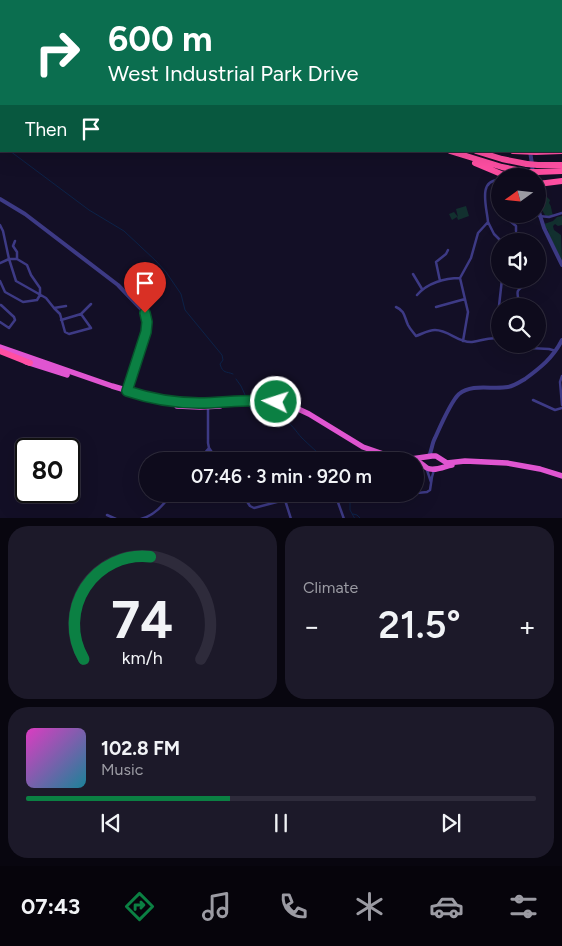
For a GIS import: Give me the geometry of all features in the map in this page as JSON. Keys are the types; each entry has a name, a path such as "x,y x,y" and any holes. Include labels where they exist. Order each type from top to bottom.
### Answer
{"highway":[{"path":"450,152 491,170"},
{"path":"451,152 502,168"},
{"path":"479,152 527,168"},
{"path":"546,169 562,165"},
{"path":"546,171 562,171"},
{"path":"546,183 562,181"},
{"path":"0,350 156,401 187,403 257,402"},
{"path":"0,350 30,363 135,397 181,406 208,407 240,403 248,400 275,405 308,417 360,447 373,452"},
{"path":"96,384 127,391"},
{"path":"424,456 437,456 447,463 465,461 506,463 540,470 562,478"},
{"path":"427,456 425,461 426,467 429,469 461,464 506,466 562,478"},
{"path":"436,469 440,464 437,456"}],"street":[{"path":"530,152 534,168"},
{"path":"491,182 486,187 485,194 488,222 494,233"},
{"path":"1,201 25,214 114,281 145,313 147,322 146,332 127,391"},
{"path":"546,217 562,213"},
{"path":"463,341 468,312 460,278 471,258 478,234 488,222"},
{"path":"513,223 516,226 516,231"},
{"path":"542,223 562,265"},
{"path":"0,225 16,281 46,298 60,314 65,332 69,334 91,328 81,314"},
{"path":"15,241 14,246 17,259"},
{"path":"440,281 436,262 448,250"},
{"path":"0,263 9,259 17,259 27,265 40,288 40,295 37,300 23,302 5,292 1,287 0,281"},
{"path":"413,274 422,289"},
{"path":"417,295 422,289 440,281 460,278"},
{"path":"436,306 465,299"},
{"path":"61,320 81,314 90,304"},
{"path":"0,305 15,320 8,328 0,322"},
{"path":"54,308 66,306"},
{"path":"396,307 404,312 409,328 416,336 426,331 437,330 463,341 474,342 491,338"},
{"path":"427,456 448,410 459,394 469,388 513,386 547,362 561,344"},
{"path":"546,349 556,351"},
{"path":"533,400 555,410 562,406 560,382 562,376"},
{"path":"208,407 207,435 209,448 212,452"},
{"path":"437,434 435,442 437,456"},
{"path":"206,452 209,448"},
{"path":"426,467 431,483"},
{"path":"424,492 431,488 432,475 436,469"},
{"path":"141,518 154,513 166,502"},
{"path":"247,502 254,508 277,502"},
{"path":"286,502 291,518"},
{"path":"338,502 344,518"},
{"path":"107,515 116,518"}],"green space":[{"path":"546,196 550,200 549,203 553,215 546,217"},
{"path":"466,206 469,216 458,220 457,217 452,220 449,214 454,212 458,217 456,209"},
{"path":"562,216 562,225 558,226 555,224 553,226 554,230 561,235 562,261 544,224"}],"waterway":[{"path":"11,152 89,210 124,231 156,261 181,294 185,310 222,355 223,360 220,364 222,369 233,374"},
{"path":"236,379 246,397"},
{"path":"249,407 258,412 285,420 317,452"},
{"path":"350,502 350,510 354,518"},
{"path":"353,514 360,518"}],"route":[{"path":"145,313 147,322 146,332 127,391 175,402 201,403 260,400 276,402"}]}
